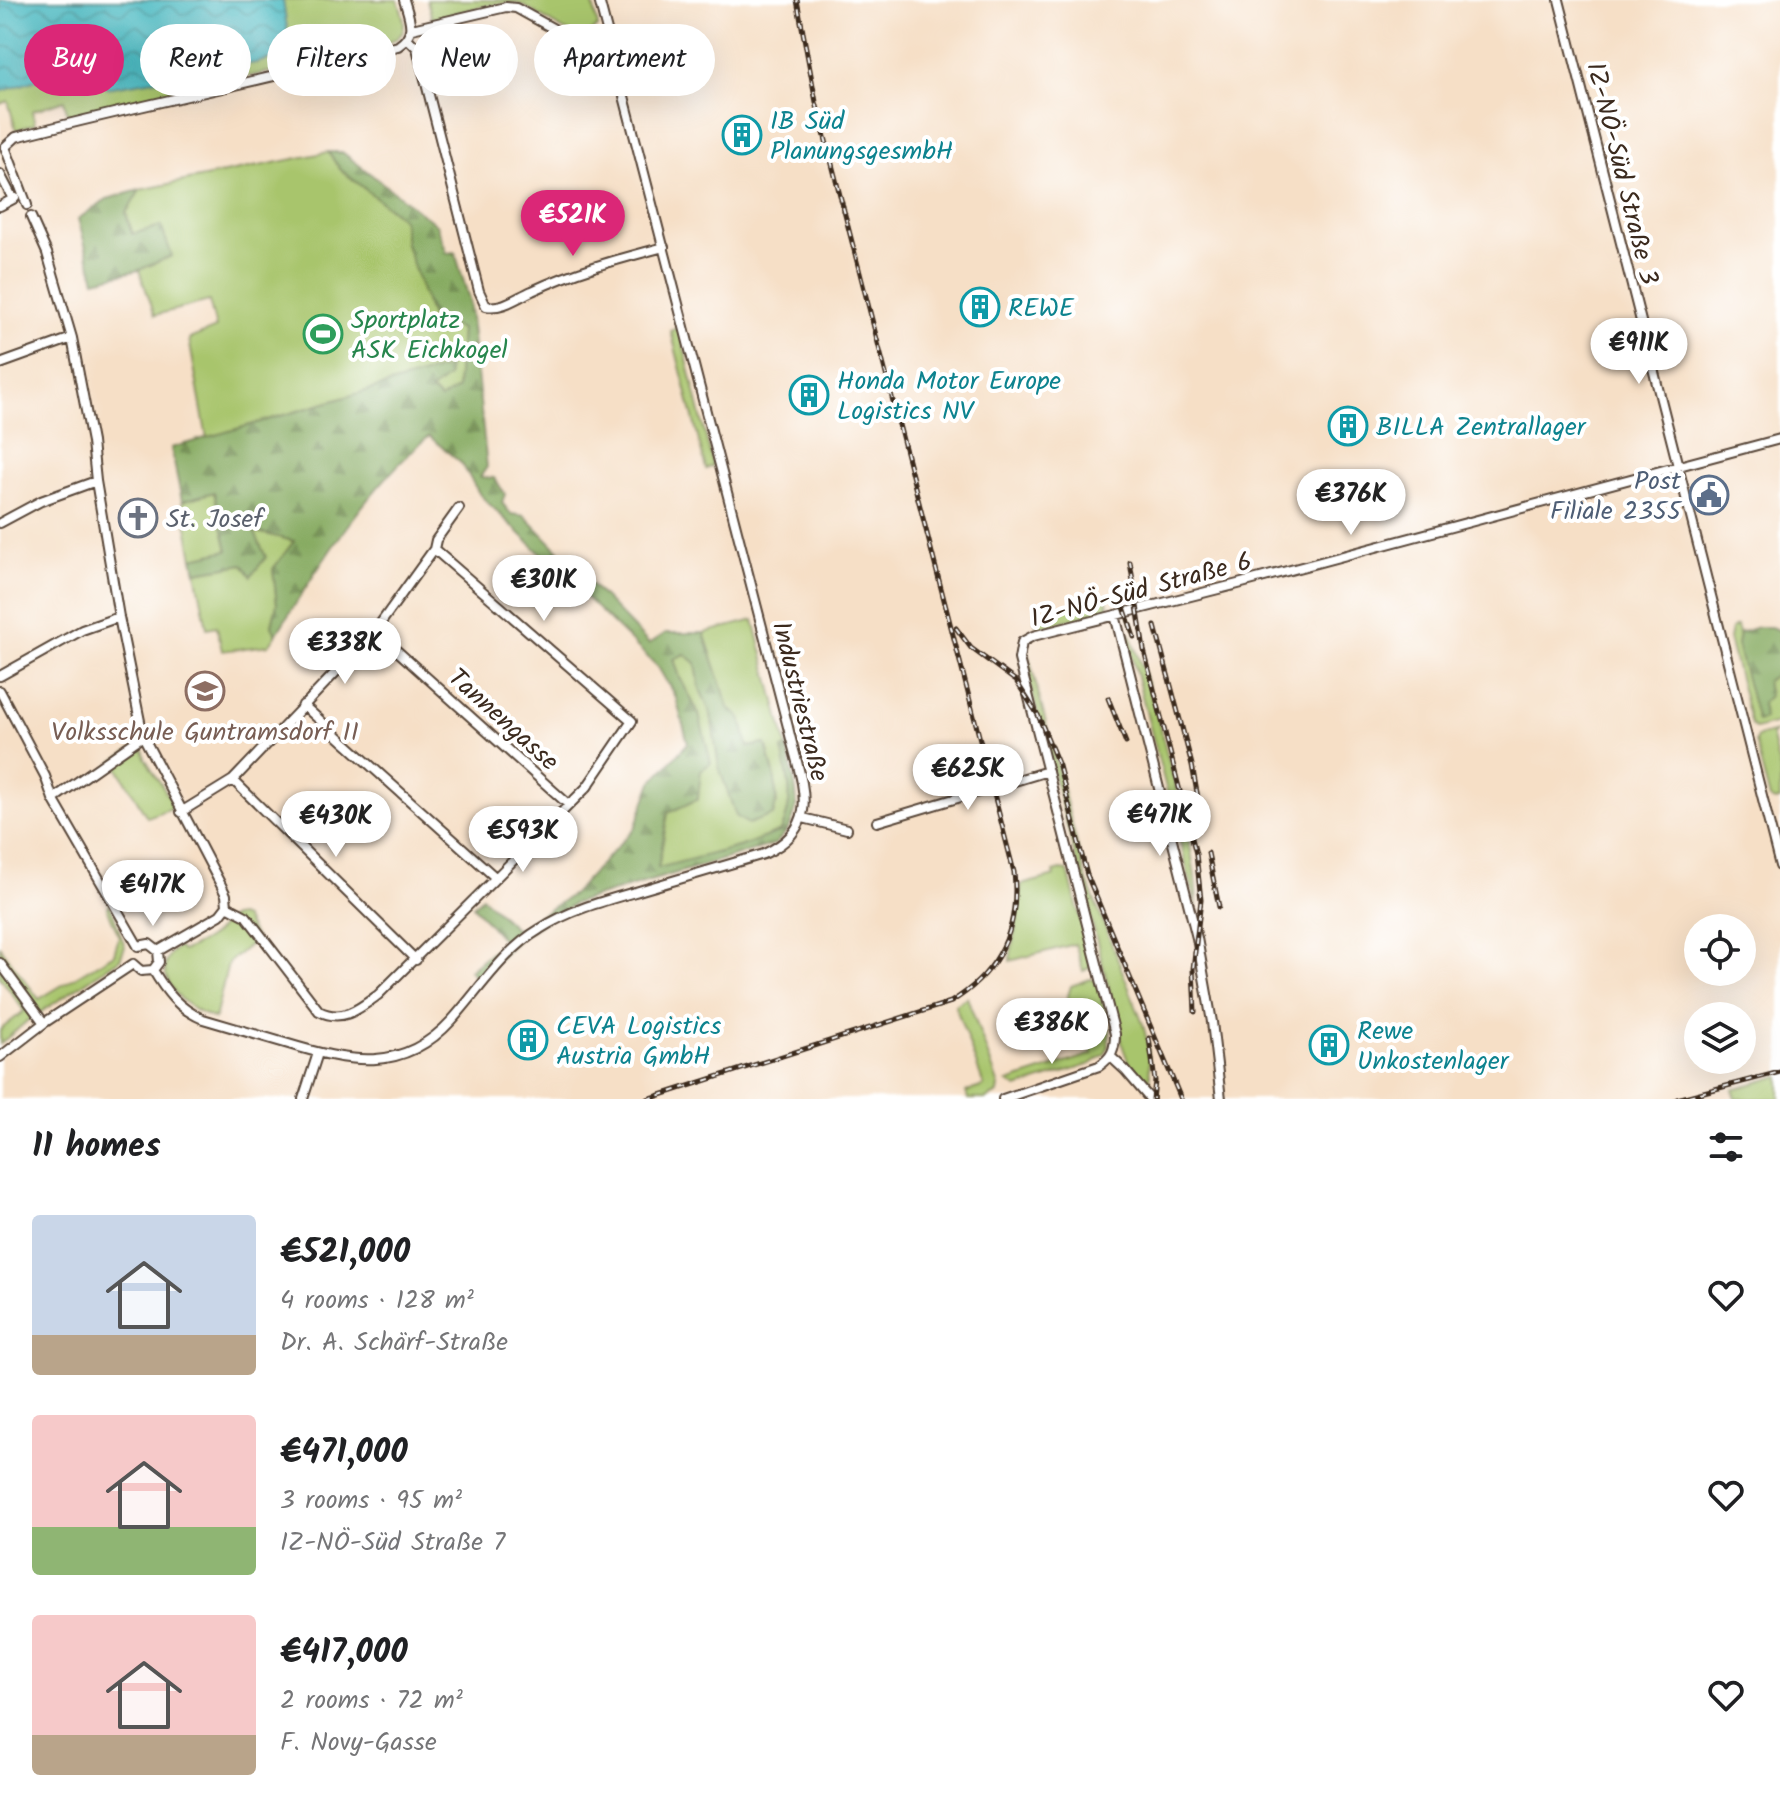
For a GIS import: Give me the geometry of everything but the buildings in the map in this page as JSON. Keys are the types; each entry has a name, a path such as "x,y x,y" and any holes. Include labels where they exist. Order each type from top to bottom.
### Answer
{"street":[{"path":"27,205 2,147 16,137 398,46 408,39 412,29 404,0"},
{"name":"Industriestraße","path":"599,0 605,24"},
{"name":"IZ-NÖ-Süd Straße 3","path":"1559,0 1780,866"},
{"path":"433,24 506,7 516,8 545,24"},
{"path":"408,39 417,48 479,291 486,306 498,308 577,273 664,247"},
{"name":"Industriestraße","path":"153,970 175,1002 188,1013 318,1053 358,1061 402,1055 429,1041 452,1021 493,970 539,929 592,905 764,854 782,846 796,833 803,818 805,800 788,727 624,96"},
{"path":"0,174 13,199"},
{"path":"0,206 23,193"},
{"path":"31,217 47,253 72,338 92,442 119,617 143,736 226,895 227,906 220,915 158,951"},
{"path":"0,364 72,338"},
{"name":"IZ-NÖ-Süd Straße 6","path":"1048,771 1019,659 1022,642 1028,637 1780,439"},
{"path":"0,523 41,501 96,481"},
{"path":"181,812 233,780 375,631 434,549 436,540 459,508"},
{"path":"227,906 246,916 319,1011 331,1017 365,1005 416,960 587,787 632,721 434,549"},
{"path":"1115,615 1197,938 1212,1022 1221,1099"},
{"path":"0,676 82,630 119,617"},
{"name":"Tannengasse","path":"375,631 569,805"},
{"path":"0,691 45,776 53,799 138,946"},
{"path":"303,705 496,878"},
{"path":"53,799 143,736"},
{"path":"877,822 1048,771 1115,1034 1115,1047 1111,1057 1085,1072 1003,1099"},
{"path":"233,780 416,960"},
{"path":"803,818 847,829"},
{"path":"149,944 158,951 159,962 153,970 141,971 133,964 132,955 138,946 149,944"},
{"path":"0,963 44,1023"},
{"path":"0,1057 44,1023 133,964"},
{"path":"303,1099 318,1053"},
{"path":"1111,1057 1150,1099"}],"green space":[{"path":"0,0 398,0 403,16 403,31 396,38 396,24 267,24 267,72 251,76 251,24 140,24 140,96 159,96 68,116 64,100 32,111 35,124 16,130 8,101 0,104"},
{"path":"427,0 592,0 598,24 554,24 528,8 510,3 432,19"},
{"path":"328,152 341,170 403,219 406,244 432,319 461,329 457,389 440,399 431,390 448,367 207,439 189,339 216,328 209,301 155,315 139,270 171,256 133,234 126,213 140,190"},
{"path":"328,152 342,152 437,225 447,253 455,252 469,299 487,467 480,477 494,478 505,494 502,503 511,514 525,516 649,644 666,633 704,633 729,708 741,718 748,747 766,744 775,780 773,815 748,824 736,816 719,767 711,714 700,689 696,663 685,654 674,659 680,678 699,714 711,763 701,770 698,799 668,813 658,868 742,846 781,831 789,800 782,749 787,748 795,788 792,822 775,844 575,903 520,937 478,980 469,970 504,941 473,906 482,897 517,930 573,894 635,828 652,782 688,743 676,698 658,667 480,495 462,464 429,436 364,504 276,635 272,625 277,604 273,569 294,541 254,531 266,557 251,576 243,564 196,572 193,558 228,550 214,492 182,501 171,448 448,367 448,377 431,390 440,399 457,389 461,329 432,320 406,244 403,219 341,170"},
{"path":"140,190 126,213 132,234 161,226 172,256 139,270 95,280 78,219 107,199"},
{"path":"679,327 713,466 706,469 671,331"},
{"path":"214,492 228,551 193,558 182,501"},
{"path":"253,531 294,541 273,569 277,604 272,625 276,635 269,645 222,651 217,626 207,628 196,572 244,564 251,575"},
{"path":"1106,596 1109,610 1039,627 1035,622 1036,614"},
{"path":"754,620 787,748 782,749 789,791 788,810 781,831 742,846 658,869 668,812 698,799 699,714 680,678 674,659 685,653 696,663 700,689 711,714 719,767 777,803 774,773 766,744 748,747 741,718 729,708 704,633"},
{"path":"1737,626 1737,645 1762,703 1766,697 1766,681 1780,672 1780,722 1756,729 1751,725 1729,639 1731,629"},
{"path":"1124,627 1129,632 1146,680 1179,798 1191,852 1197,907"},
{"path":"1758,627 1780,631 1780,672 1766,681 1769,696 1762,703 1764,719 1757,721 1737,645 1739,633"},
{"path":"1027,649 1085,876 1143,1024 1148,1045 1151,1093 1123,1049 1025,664 1024,650"},
{"path":"1776,732 1771,735 1780,770 1780,800 1775,801 1770,799 1755,742 1757,737"},
{"path":"138,745 143,748 145,758 175,807 147,817 114,761"},
{"path":"1068,871 1091,967 1083,971 1075,944 1010,961 1021,885 1055,876 1054,872"},
{"path":"110,904 125,947 120,959 26,1022 0,1044 0,1030 24,1011 0,977 0,947 39,999 114,954 119,936 107,908"},
{"path":"239,916 244,918 256,939 228,963 215,1019 194,1010 177,995 167,979 166,962 178,947 182,951 194,946 213,935 227,920"},
{"path":"1090,979 1098,985 1110,1031 1105,1054 1091,1064 1017,1088 1008,1082 1092,1054 1081,1012 1070,1015 1067,999 1071,986"},
{"path":"967,997 999,1086 998,1093 986,1099 968,1099 966,1092 984,1086 955,1005"},
{"path":"1780,1076 1780,1099 1736,1099 1733,1089"}],"water":[{"path":"0,0 283,0 286,24 267,24 267,60 256,63 251,64 251,24 140,24 140,82 124,85 124,24 24,24 24,84 0,92"}],"railway":[{"path":"648,1099 951,1002 968,990 994,963 1010,930 1014,912 1014,872 816,102 797,0"},
{"path":"1130,562 1144,650 1196,854 1201,900 1193,969 1195,1012"},
{"path":"1118,589 1134,637"},
{"path":"1155,626 1192,765 1200,809"},
{"path":"956,628 971,648 1016,681 1038,715 1059,766 1087,875 1181,1099"},
{"path":"1108,698 1126,743"},
{"path":"1208,853 1219,907"},
{"path":"1149,1038 1155,1081 1153,1099"},
{"path":"1677,1099 1780,1072"}],"place":[{"name":"IB Süd PlanungsgesmbH","path":"742,135"},
{"name":"REWE","path":"980,307"},
{"name":"Sportplatz ASK Eichkogel","path":"323,334"},
{"name":"Honda Motor Europe Logistics NV","path":"809,395"},
{"name":"BILLA Zentrallager","path":"1348,426"},
{"name":"Post Filiale 2355","path":"1709,495"},
{"name":"St. Josef","path":"138,518"},
{"name":"Volksschule Guntramsdorf II","path":"205,691"},
{"name":"CEVA Logistics Austria GmbH","path":"528,1040"},
{"name":"Rewe Unkostenlager","path":"1329,1045"}]}
